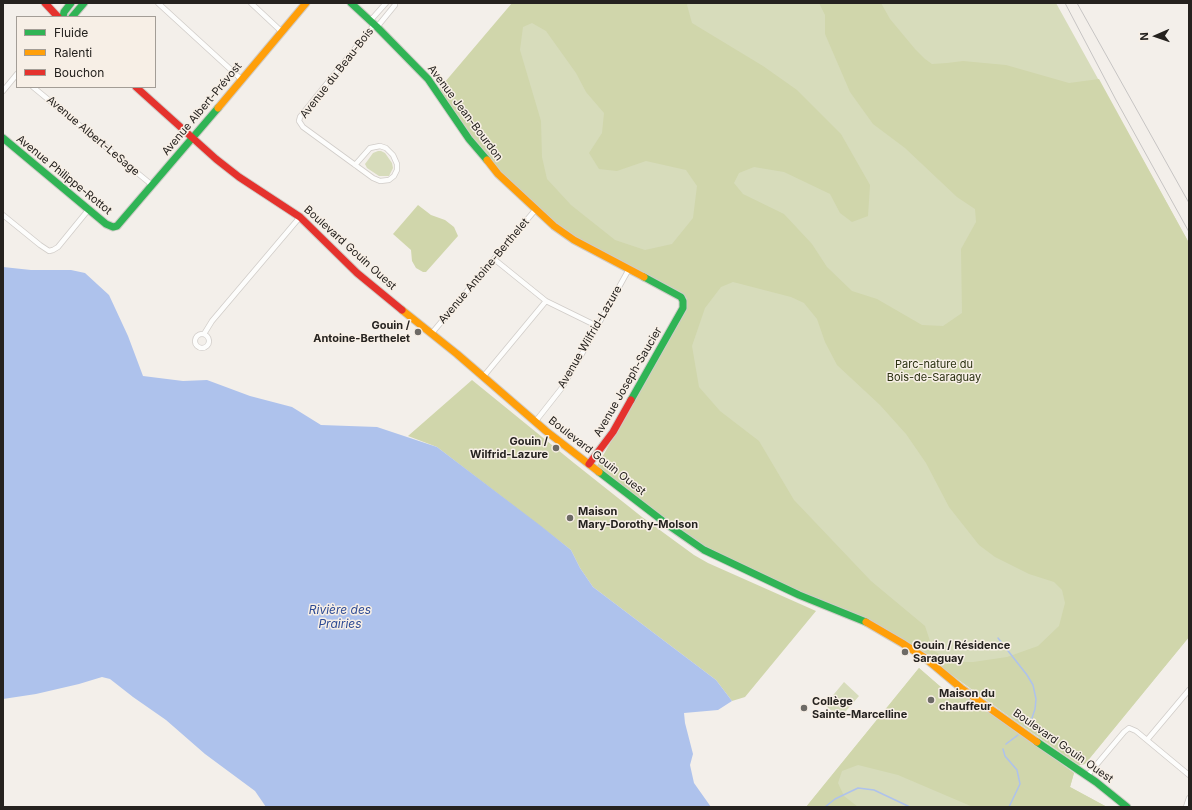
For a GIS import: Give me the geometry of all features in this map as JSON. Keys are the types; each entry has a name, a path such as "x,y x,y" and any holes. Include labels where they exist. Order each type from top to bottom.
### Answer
{"street":[{"path":"46,3 57,16"},
{"path":"63,16 70,3"},
{"path":"73,16 84,3"},
{"path":"158,3 241,79"},
{"path":"251,3 282,32"},
{"name":"Avenue Albert-Prévost","path":"113,227 119,224 306,3"},
{"name":"Avenue Jean-Bourdon","path":"350,3 374,24 431,83 482,156 498,174 536,210 554,226 574,240 680,296 683,301 683,308"},
{"name":"Avenue du Beau-Bois","path":"355,165 370,148 380,146 386,148 393,155 398,164 394,176 388,180 380,181 374,178 355,165 302,128 299,121 300,117 374,24 386,3"},
{"name":"Avenue du Beau-Bois","path":"374,24 395,5 395,3"},
{"path":"3,91 16,75"},
{"name":"Avenue Albert-LeSage","path":"34,88 152,185"},
{"name":"Boulevard Gouin Ouest","path":"137,88 192,138 235,174 300,217 357,273 432,333 535,422 668,525 709,553 747,572 865,622 902,643 925,658 961,688 1110,792 1127,807"},
{"name":"Avenue Philippe-Rottot","path":"3,138 89,210 113,227"},
{"path":"3,215 49,251 58,247 89,210"},
{"name":"Avenue Antoine-Berthelet","path":"432,333 536,210"},
{"path":"204,334 212,321 300,217"},
{"path":"494,259 546,301 597,326"},
{"name":"Avenue Wilfrid-Lazure","path":"535,422 561,389 579,360 628,269"},
{"path":"483,377 546,301"},
{"name":"Avenue Joseph-Saucier","path":"589,464 613,432 683,308"},
{"path":"1147,740 1189,690"},
{"path":"1087,776 1124,732 1131,728 1189,775"},
{"path":"1186,807 1189,798"}],"green space":[{"name":"Parc-nature du Bois-de-Saraguay","path":"512,3 1056,3 1189,243 1189,637 1085,764 1079,765 1017,722 945,670 934,659 917,647 879,626 757,572 706,547 687,299 680,292 566,231 512,185"},
{"name":"Parc-nature du Bois-de-Saraguay","path":"512,3 688,3 687,5 692,23 763,66 797,90 841,134 870,185 868,216 852,222 840,213 830,194 784,172 754,167 739,173 734,183 743,194 784,214 812,244 827,267 852,291 877,299 922,325 943,326 962,313 961,249 976,222 975,209 957,197 905,148 873,124 850,92 825,34 825,15 819,3 881,3 890,19 915,49 932,64 963,61 1006,65 1069,83 1099,79 1189,243 1189,637 1085,764 1079,765 1017,722 945,670 934,659 917,647 879,626 757,572 706,547 651,509 597,466 687,309 687,299 680,292 582,241 566,231 512,185 478,148 439,89","holes":["532,23 546,31 576,73 586,92 604,113 602,133 589,153 599,169 617,171 646,161 686,170 697,186 693,218 672,244 645,250 615,240 571,205 547,179 542,157 541,121 520,50 523,27","733,282 791,297 804,303 817,319 825,342 837,365 880,405 906,434 926,463 949,507 979,545 995,557 1029,574 1054,582 1062,590 1065,603 1059,626 1038,646 1007,657 973,662 951,662 933,650 925,626 871,581 794,500 759,441 720,411 699,387 692,346 705,308 721,287"]},
{"path":"378,151 385,153 392,163 393,168 389,176 379,176 367,168 365,164 373,153"},
{"path":"418,205 431,215 445,220 454,227 458,236 426,272 416,268 412,261 411,250 393,234"},
{"path":"472,380 642,517 694,555 708,563 816,611 745,697 732,701 716,680 593,587 580,568 571,550 437,447 408,436"},
{"path":"919,668 950,695 957,689 1074,773 1070,787 1107,807 806,807"},
{"path":"919,668 950,695 957,689 1074,773 1070,787 1107,807 973,807 898,775 858,765 842,771 838,783 844,796 858,807 806,807"},
{"path":"844,682 859,696 840,718 825,705"}],"water":[{"name":"Rivière des Prairies","path":"3,267 31,270 71,270 85,273 109,295 128,336 143,376 183,381 207,380 250,396 292,407 321,425 377,427 437,447 541,526 571,550 580,568 593,587 716,680 732,701 718,710 684,713 693,754 690,765 694,783 711,807 266,807 255,791 205,754 166,720 110,679 102,677 36,694 3,699"}],"waterway":[{"path":"998,638 1033,685 1036,699 1035,709 1032,718 1025,725"},
{"path":"1006,744 1018,735"},
{"path":"1003,749 1005,756 1017,770 1020,784 1009,807"},
{"path":"825,807 835,799 858,788 874,790 910,807"}],"tram line":[{"path":"1065,3 1116,100 1189,232"},
{"path":"1077,3 1189,203"}],"traffic: fast":[{"path":"63,16 64,12 71,3"},
{"path":"73,16 84,3"},
{"path":"351,3 428,79 469,139 487,160"},
{"path":"3,138 106,224 113,227 117,226 218,108"},
{"path":"631,400 683,308 683,301 681,297 644,277"},
{"path":"599,472 668,525 704,550 799,595 866,622"},
{"path":"1037,742 1096,782 1127,807"}],"traffic: slow":[{"path":"218,108 306,3"},
{"path":"487,160 498,174 554,226 574,240 644,277"},
{"path":"402,310 457,354 546,431 599,472"},
{"path":"866,622 925,658 961,688 1037,742"}],"traffic: jam":[{"path":"45,3 57,16"},
{"path":"137,88 216,159 239,177 300,217 357,273 402,310"},
{"path":"589,464 613,432 631,400"}],"place":[{"name":"Gouin / Antoine-Berthelet","path":"418,332"},
{"name":"Gouin / Wilfrid-Lazure","path":"556,448"},
{"name":"Maison Mary-Dorothy-Molson","path":"570,518"},
{"name":"Gouin / Résidence Saraguay","path":"905,652"},
{"name":"Maison du chauffeur","path":"931,700"},
{"name":"Collège Sainte-Marcelline","path":"804,708"}]}
